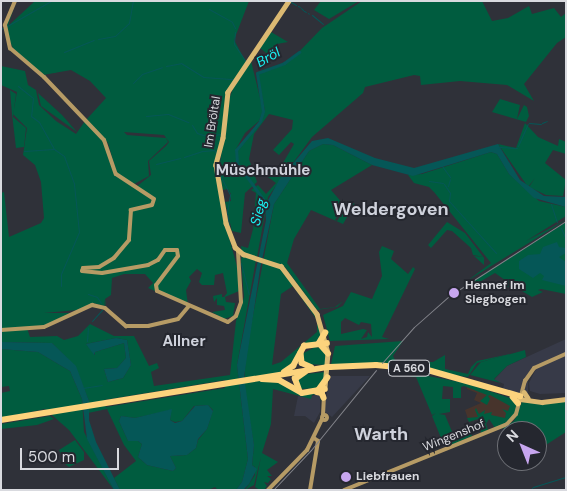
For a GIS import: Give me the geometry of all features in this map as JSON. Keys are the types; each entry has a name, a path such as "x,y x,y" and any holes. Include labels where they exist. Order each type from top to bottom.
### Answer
{"highway":[{"path":"325,333 323,344 328,353"},
{"path":"318,368 305,366 300,355 308,347 323,344"},
{"path":"275,374 291,368 303,347 323,344"},
{"name":"A 560","path":"260,378 318,368 376,365 428,370 521,398"},
{"name":"A 560","path":"1,421 329,368"},
{"path":"307,372 296,378 296,388 301,391 322,389"},
{"path":"260,378 279,380 302,393 322,389 327,378"},
{"path":"312,392 322,393 324,398"}],"main road":[{"path":"15,1 5,25 10,48 108,144 116,174 152,196 154,202 131,209 129,240 113,259 82,271 102,273 148,265 158,260 165,250 177,250 178,256 156,289 188,307 224,321 234,319 241,296 238,251"},
{"name":"Im Bröltal","path":"238,251 226,223 216,165 223,138 226,101 231,86 289,1"},
{"path":"238,251 274,263 282,268 305,296 325,333"},
{"path":"1,330 44,327 92,305 106,308 126,326 148,326 178,319 188,307"},
{"path":"327,378 328,353"},
{"path":"566,354 534,368 525,380 521,398 529,400 566,398"},
{"path":"268,490 306,451 314,438 322,417 324,398 322,389"},
{"name":"Wingenshof","path":"344,490 507,424 521,398"},
{"path":"529,400 566,398"},
{"path":"310,490 318,441 314,438"}],"shaded area":[{"path":"16,1 8,26 35,1 249,1 234,40 246,62 227,93 222,138 215,162 225,223 238,270 239,291 225,297 226,302 235,303 233,316 224,319 212,312 225,310 224,306 217,305 217,298 214,302 213,296 222,294 222,297 224,297 227,293 223,273 215,275 214,285 202,285 199,282 202,273 197,269 189,277 191,281 186,290 188,305 148,288 153,283 145,274 124,274 112,278 111,295 105,299 106,306 104,300 105,306 93,303 77,310 44,313 73,313 46,327 27,328 30,337 57,336 64,340 78,336 90,324 114,336 134,336 149,366 157,363 159,368 151,372 154,386 230,375 236,321 244,297 241,260 242,256 256,260 237,365 248,459 242,482 236,490 218,490 215,487 208,490 120,490 114,478 136,461 124,445 107,409 88,413 89,401 75,366 52,343 1,342 1,193 4,192 9,237 41,223 44,218 41,182 35,165 23,155 27,128 13,114 17,92 1,85 1,66 25,71 28,85 36,90 39,105 56,121 76,134 85,121 107,144 115,175 136,187 151,175 149,161 169,142 164,135 124,132 127,135 166,138 168,142 148,161 149,176 134,184 117,174 108,143 86,120 106,98 90,81 71,70 43,75 15,52 6,34 7,20","holes":["116,338 127,340 131,365 123,378 108,382 104,369 117,368 126,358 124,343 95,352 95,355 86,344","225,380 225,388 106,407 104,400","208,405 213,410 207,429 198,440 196,448 187,455 170,456 176,468 173,471 147,465 138,457 142,444 138,441 128,441 119,421 121,416 135,418 171,410 170,420 175,422 182,421 194,406"]},
{"path":"321,1 359,1 329,19 314,10"},
{"path":"362,1 482,1 492,21 508,18 529,6 532,14 554,8 561,17 566,13 566,37 557,43 524,84 534,101 507,85 460,81 421,85 420,76 414,75 365,87 363,93 312,137 268,197 257,257 242,252 241,246 248,248 253,229 256,193 251,190 258,185 266,194 276,183 268,177 276,175 294,144 291,142 279,155 273,150 292,129 293,120 269,114 254,134 249,159 257,182 245,193 241,233 232,231 225,202 231,201 231,194 228,189 223,190 219,171 228,102 234,86 251,61 263,110 259,121 245,133 236,149 238,166 238,150 261,121 265,111 258,74 273,69 293,58 322,28"},
{"path":"271,32 288,42 277,44 277,52 271,57 260,48"},
{"path":"10,90 16,94 13,117 26,128 24,147 16,148"},
{"path":"38,93 62,115 77,132 41,106"},
{"path":"500,99 520,105 517,119 524,105 527,107 529,116 526,122 492,112"},
{"path":"525,123 538,137 558,146 559,139 566,142 566,154 553,150 545,163 566,180 563,196 546,195 529,187 535,178 528,187 498,144 516,148"},
{"path":"328,138 375,158 414,168 498,144 520,180 544,196 566,197 566,207 534,198 509,174 497,154 491,152 413,176 372,165 333,145 323,144 309,151 274,204 260,269 244,377 254,445 252,465 257,469 249,484 243,490 236,490 242,482 248,459 237,365 266,220 265,206 279,180 312,141"},
{"path":"323,144 333,145 372,165 331,190 344,205 335,220 337,221 350,202 355,204 343,224 311,210 294,239 287,263 320,309 335,307 343,301 337,307 317,310 285,267 271,261 279,267 316,314 323,337 321,341 306,344 287,369 257,381 276,380 291,389 320,392 322,395 321,402 320,393 312,395 311,399 273,389 271,424 262,453 278,462 267,470 272,476 267,476 271,479 268,483 264,482 267,486 264,490 258,489 255,487 261,457 254,485 245,490 255,475 255,467 252,465 254,445 244,387 246,352 274,204 309,151","holes":["293,286 317,320 317,332 281,362 272,365 281,294"]},
{"path":"491,152 497,154 509,174 539,201 566,207 566,216 526,241 566,220 467,281 491,263 434,192 429,187 414,183 408,175 422,174"},
{"path":"447,222 465,233 483,257 473,255 471,248 452,231 447,230 431,248 428,245"},
{"path":"566,222 566,294 541,289 538,290 543,292 532,297 512,285 501,290 498,285 505,280 495,273 471,287 469,284"},
{"path":"557,242 559,247 566,248 566,253 559,257 566,262 566,286 542,280 544,276 540,273 533,278 519,269 519,261 528,255 540,254 543,247"},
{"path":"382,246 394,251 391,259 408,274 413,267 415,269 382,337 389,339 330,341 323,315 343,306 351,292 372,299 382,276 379,252","holes":["345,318 359,325 361,322 371,324 372,337 368,332 367,337 361,339 367,330 363,329 341,334 341,322"]},
{"path":"474,256 483,257 484,265"},
{"path":"116,338 127,340 131,365 123,378 108,382 104,369 117,368 126,358 124,343 95,352 94,355 86,344"},
{"path":"566,339 566,393 540,394 530,391 529,383 536,369 528,377 528,397 503,389 504,384 494,380 507,366"},
{"path":"403,341 393,356 396,362 433,362 445,355 445,369 468,374 471,367 477,361 515,353 477,363 468,377 379,364 331,364 335,346"},
{"path":"1,342 52,343 76,366 89,401 89,420 96,442 120,490 114,490 87,439 82,399 70,371 38,352 1,349"},
{"path":"315,347 325,349 327,365 305,364 302,354"},
{"path":"1,349 38,352 70,371 82,399 84,432 114,490 69,430 45,409 1,418 1,393 10,391 9,386 1,387"},
{"path":"525,350 526,357 507,366 494,379 501,383 470,375 481,362"},
{"path":"325,372 322,388 299,389 296,381 307,374"},
{"path":"412,373 465,383 513,399 517,402 516,411 509,421 497,421 497,427 495,428 489,419 486,424 488,430 481,433 478,419 469,422 467,418 478,417 476,408 479,414 485,410 484,414 492,412 491,415 505,418 506,413 502,409 508,411 510,406 490,395 488,396 490,399 487,405 480,401 487,395 464,386 461,387 461,398 453,398 453,387 443,386 442,399 450,399 450,412 439,414 445,415 453,434 468,427 472,436 450,446 449,442 440,446 433,442 441,438 432,416 436,413 432,415 416,377 411,377"},
{"path":"330,376 370,376 332,417 324,411"},
{"path":"467,387 513,402 510,418 480,418 469,422 465,410 481,403 474,400 477,393 467,389"},
{"path":"320,393 320,412 314,423 305,416 294,416 298,396 310,397"},
{"path":"566,400 566,432 547,444 547,421 514,421 522,402 549,404"},
{"path":"208,405 213,411 207,429 198,439 196,448 187,455 170,456 176,468 173,471 147,465 138,457 142,444 138,441 128,441 119,421 121,416 135,418 172,409 170,420 175,423 182,421 195,406"},
{"path":"50,416 54,419 37,425 1,429 1,424"},
{"path":"75,440 84,452 84,460 69,467 60,460 63,458 59,450"}],"waterway":[{"path":"7,26 51,1"},
{"path":"98,39 115,36 129,23 133,1"},
{"path":"291,2 296,5"},
{"path":"209,9 232,22 235,28"},
{"path":"312,15 323,24"},
{"path":"235,32 234,44 246,62"},
{"path":"64,52 94,40"},
{"name":"Bröl","path":"268,206 237,163 236,150 260,121 263,111 257,73 284,63 299,52"},
{"path":"166,66 181,63 203,77 234,79"},
{"path":"133,83 142,74 162,67"},
{"path":"18,86 33,98 31,116 39,122 54,149 64,156 74,184 79,232 61,274 61,286"},
{"path":"146,116 168,114 188,122"},
{"path":"542,123 547,121"},
{"path":"529,123 541,124"},
{"path":"518,146 528,124"},
{"path":"192,125 197,133 206,136 221,134"},
{"path":"498,147 517,148"},
{"path":"24,151 54,149"},
{"path":"184,157 203,151 214,150 217,154"},
{"path":"156,164 180,158"},
{"path":"442,166 450,177"},
{"path":"220,175 230,195 227,212 229,225"},
{"path":"448,186 450,179"},
{"path":"429,181 443,183"},
{"path":"444,184 450,193 449,201 496,253"},
{"path":"551,204 557,222"},
{"path":"561,228 566,239"},
{"path":"241,263 249,294"},
{"path":"88,294 97,297 101,303"},
{"path":"92,321 102,310"},
{"path":"87,341 88,328"},
{"path":"83,388 102,385"},
{"path":"533,487 566,477"}],"railway":[{"path":"382,363 414,327 449,296 566,221"},
{"path":"273,490 311,450 376,370"}],"place":[{"name":"Hennef Im Siegbogen","path":"454,293"},
{"name":"Liebfrauen","path":"346,477"}],"district":[{"name":"Müschmühle","path":"263,171"},
{"name":"Weldergoven","path":"391,209"},
{"name":"Allner","path":"184,342"},
{"name":"Warth","path":"381,434"}],"water label":[{"name":"Sieg","path":"258,212"}]}
